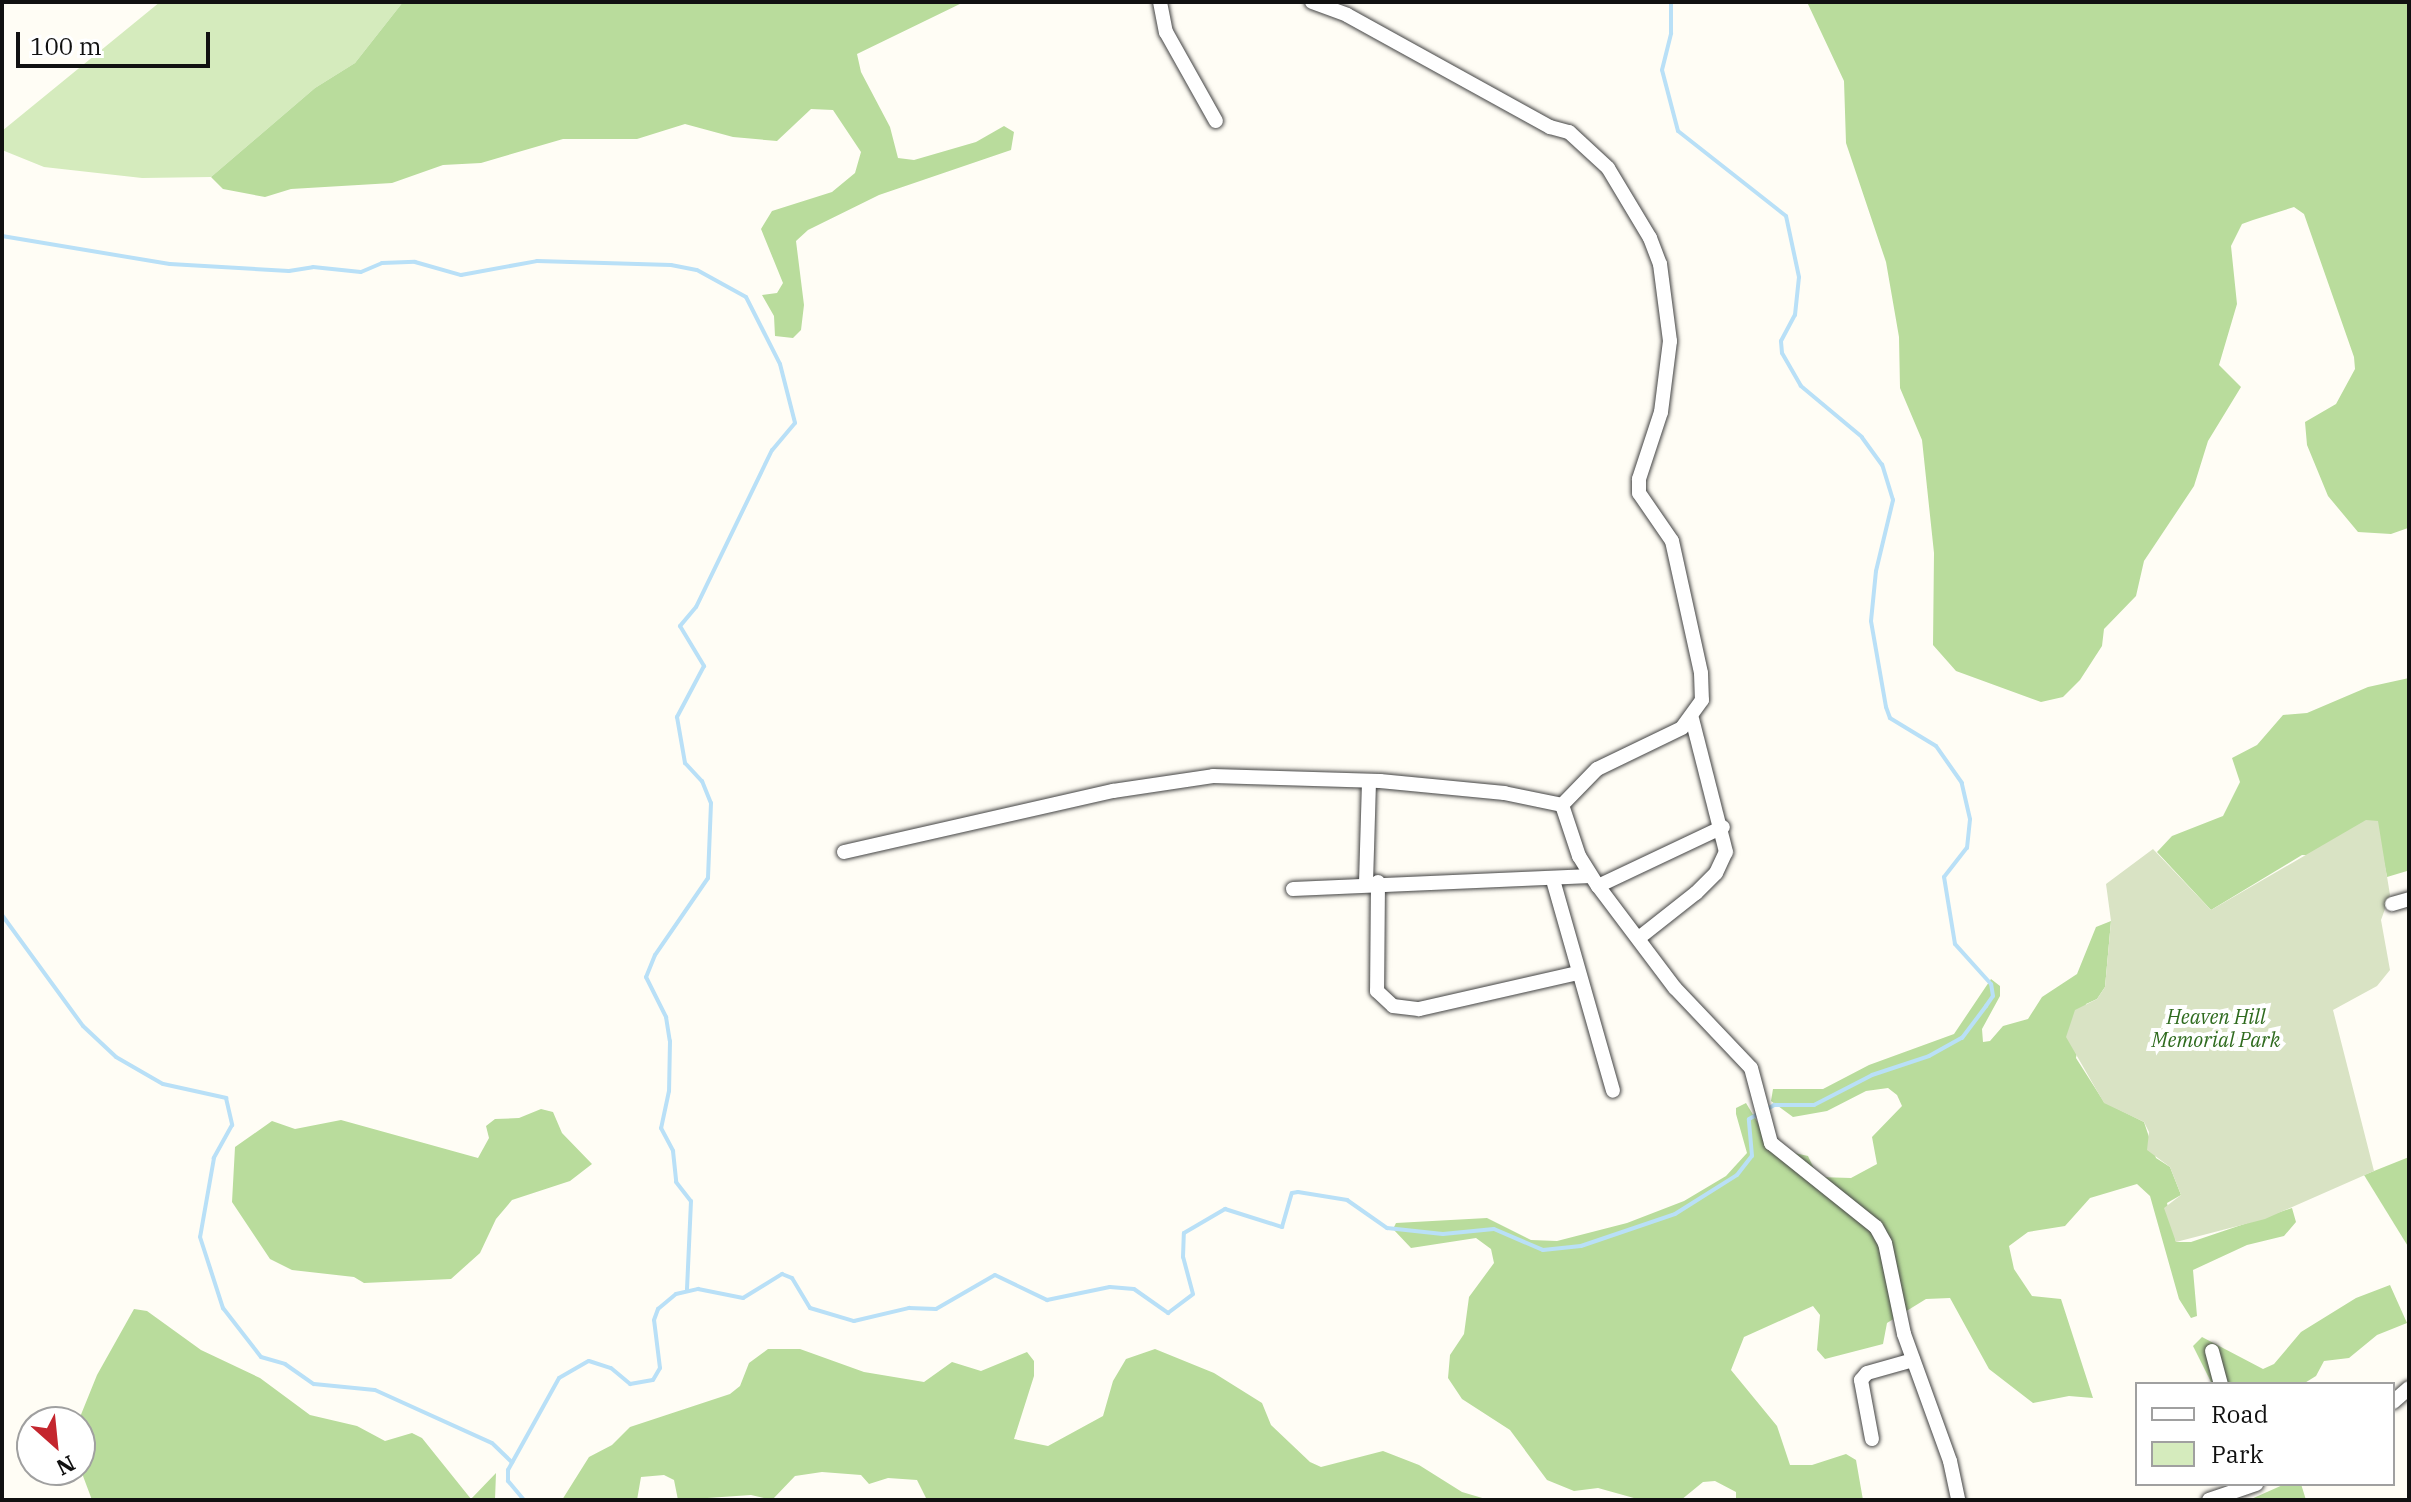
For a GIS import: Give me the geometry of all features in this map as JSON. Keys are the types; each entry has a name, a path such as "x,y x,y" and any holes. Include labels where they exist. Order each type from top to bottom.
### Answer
{"street":[{"path":"1160,2 1166,32 1216,121"},
{"path":"1312,2 1347,15 1550,127 1569,132 1608,168 1637,211 1660,264 1670,341 1661,412 1639,479 1639,493 1672,541 1701,673 1702,700 1692,719 1597,769 1562,805"},
{"path":"1640,937 1716,873 1726,852 1723,827 1692,719"},
{"path":"844,852 1113,791 1213,776 1369,781 1504,793 1562,805"},
{"path":"1369,781 1377,991 1393,1006 1419,1009 1578,973"},
{"path":"1562,805 1595,881 1640,937 1675,988 1736,1047 1751,1068 1762,1113 1777,1150 1876,1227 1893,1263 1913,1360 1950,1461 1958,1500"},
{"path":"1293,889 1372,883 1595,881 1723,827"},
{"path":"1553,880 1613,1091"},
{"path":"2392,904 2409,899"},
{"path":"2212,1351 2220,1382"},
{"path":"1872,1439 1861,1380 1867,1373 1913,1360"},
{"path":"2209,1500 2254,1488"}],"green space":[{"path":"160,2 403,2 355,63 315,88 211,177 142,178 44,167 2,150 2,131"},
{"path":"403,2 964,2 857,54 861,72 890,127 898,158 914,160 976,142 1004,126 1014,132 1011,150 879,195 808,230 796,241 804,305 801,330 793,338 775,336 774,316 762,295 777,293 783,283 761,229 772,211 832,192 855,173 861,152 833,110 811,109 777,141 733,137 685,124 637,139 563,139 481,163 443,165 392,183 291,189 265,197 223,189 211,177 315,88 355,63"},
{"path":"1807,2 2409,2 2408,528 2391,534 2358,532 2328,496 2307,445 2305,422 2336,404 2355,369 2354,357 2304,214 2294,207 2242,224 2231,246 2237,304 2219,365 2241,387 2208,441 2194,486 2144,561 2136,596 2104,629 2102,646 2080,680 2063,697 2041,702 1956,671 1933,645 1934,553 1922,440 1900,388 1899,337 1886,262 1846,143 1844,81"},
{"path":"2409,678 2407,871 2387,877 2383,857 2302,855 2211,910 2157,852 2172,836 2223,816 2240,782 2232,758 2257,745 2283,715 2307,713 2368,687"},
{"name":"Heaven Hill Memorial Park","path":"2366,820 2378,821 2390,895 2381,920 2390,970 2377,986 2333,1010 2374,1171 2265,1219 2176,1242 2164,1208 2181,1195 2170,1167 2147,1150 2149,1132 2144,1122 2104,1103 2066,1037 2075,1010 2097,999 2105,987 2111,921 2106,884 2153,849 2211,910"},
{"path":"2111,921 2105,987 2097,999 2086,1004 2076,1058 2104,1102 2144,1122 2156,1158 2170,1167 2181,1195 2167,1203 2176,1242 2191,1242 2292,1208 2296,1222 2284,1236 2247,1245 2193,1270 2197,1316 2191,1318 2179,1299 2150,1196 2137,1184 2090,1198 2065,1226 2028,1232 2009,1246 2014,1269 2032,1296 2061,1299 2093,1398 2069,1396 2033,1403 1989,1369 1950,1298 1926,1299 1887,1323 1883,1344 1825,1359 1817,1350 1820,1315 1813,1306 1744,1337 1731,1370 1777,1426 1790,1465 1812,1465 1846,1454 1856,1460 1863,1500 1736,1500 1736,1492 1715,1481 1703,1482 1681,1500 1641,1500 1598,1488 1574,1491 1547,1480 1510,1430 1462,1399 1448,1378 1450,1355 1464,1334 1469,1297 1494,1263 1491,1249 1476,1238 1411,1248 1393,1229 1396,1223 1487,1218 1531,1240 1557,1241 1627,1223 1684,1201 1726,1176 1747,1153 1736,1114 1736,1108 1746,1103 1758,1123 1790,1152 1808,1156 1818,1177 1851,1178 1877,1164 1872,1137 1902,1106 1897,1095 1888,1088 1866,1091 1827,1111 1793,1117 1771,1101 1773,1089 1823,1089 1869,1065 1954,1034 1991,979 2000,986 2000,996 1982,1029 1983,1042 1990,1041 2003,1026 2028,1019 2042,997 2077,974 2096,927"},
{"path":"541,1109 553,1112 562,1133 592,1164 570,1181 512,1200 496,1219 480,1253 451,1279 364,1283 354,1277 292,1270 270,1259 232,1202 235,1147 272,1121 295,1129 341,1120 478,1158 489,1138 486,1126 495,1119 519,1118"},
{"path":"2409,1157 2409,1248 2364,1175"},
{"path":"2390,1285 2407,1323 2377,1335 2349,1358 2324,1361 2316,1376 2306,1382 2211,1382 2193,1346 2202,1337 2263,1369 2274,1364 2301,1332 2356,1298"},
{"path":"134,1309 147,1311 201,1350 260,1378 310,1415 357,1426 385,1441 412,1433 422,1438 471,1499 496,1473 495,1500 92,1500 87,1486 96,1486 96,1406 84,1406 97,1375"},
{"path":"768,1349 800,1349 864,1372 924,1382 952,1362 981,1371 1027,1352 1034,1361 1034,1376 1014,1439 1048,1446 1103,1416 1113,1381 1126,1359 1155,1349 1214,1373 1262,1403 1271,1425 1310,1462 1321,1467 1383,1451 1419,1465 1462,1492 1489,1500 927,1500 917,1480 888,1478 869,1484 861,1475 822,1472 795,1476 772,1500 751,1495 678,1500 674,1480 664,1475 641,1477 637,1500 562,1500 589,1457 612,1445 630,1427 730,1394 740,1386 749,1363"},
{"path":"2280,1486 2302,1486 2306,1500 2249,1500"}],"waterway":[{"path":"524,1500 508,1481 508,1470 559,1378 589,1361 611,1368 630,1384 653,1380 660,1368 654,1320 658,1309 676,1294 698,1289 743,1298 782,1274 792,1278 810,1308 854,1321 909,1308 936,1309 995,1275 1047,1300 1110,1287 1134,1289 1168,1313 1193,1294 1183,1257 1184,1233 1225,1209 1282,1227 1292,1193 1298,1192 1347,1200 1387,1228 1443,1234 1494,1229 1543,1250 1581,1246 1675,1214 1737,1175 1752,1156 1749,1119 1774,1105 1814,1105 1872,1075 1929,1056 1962,1038 1993,996 1991,984 1955,944 1944,877 1967,848 1970,819 1962,783 1936,746 1890,718 1871,621 1876,571 1893,500 1882,465 1862,437 1801,386 1782,353 1781,341 1795,315 1799,277 1786,216 1678,131 1662,70 1671,33 1671,2"},
{"path":"2,236 170,264 289,271 313,267 361,272 382,263 415,262 461,275 537,261 671,265 697,270 746,297 780,364 795,423 772,450 696,607 680,626 704,666 677,717 685,763 702,781 711,803 708,878 655,955 646,977 666,1017 670,1041 669,1091 661,1128 673,1151 676,1182 691,1201 687,1290"},
{"path":"2,915 83,1026 116,1057 163,1084 226,1098 232,1125 214,1158 200,1237 223,1308 261,1357 285,1364 314,1384 375,1390 492,1443 512,1462"}]}
